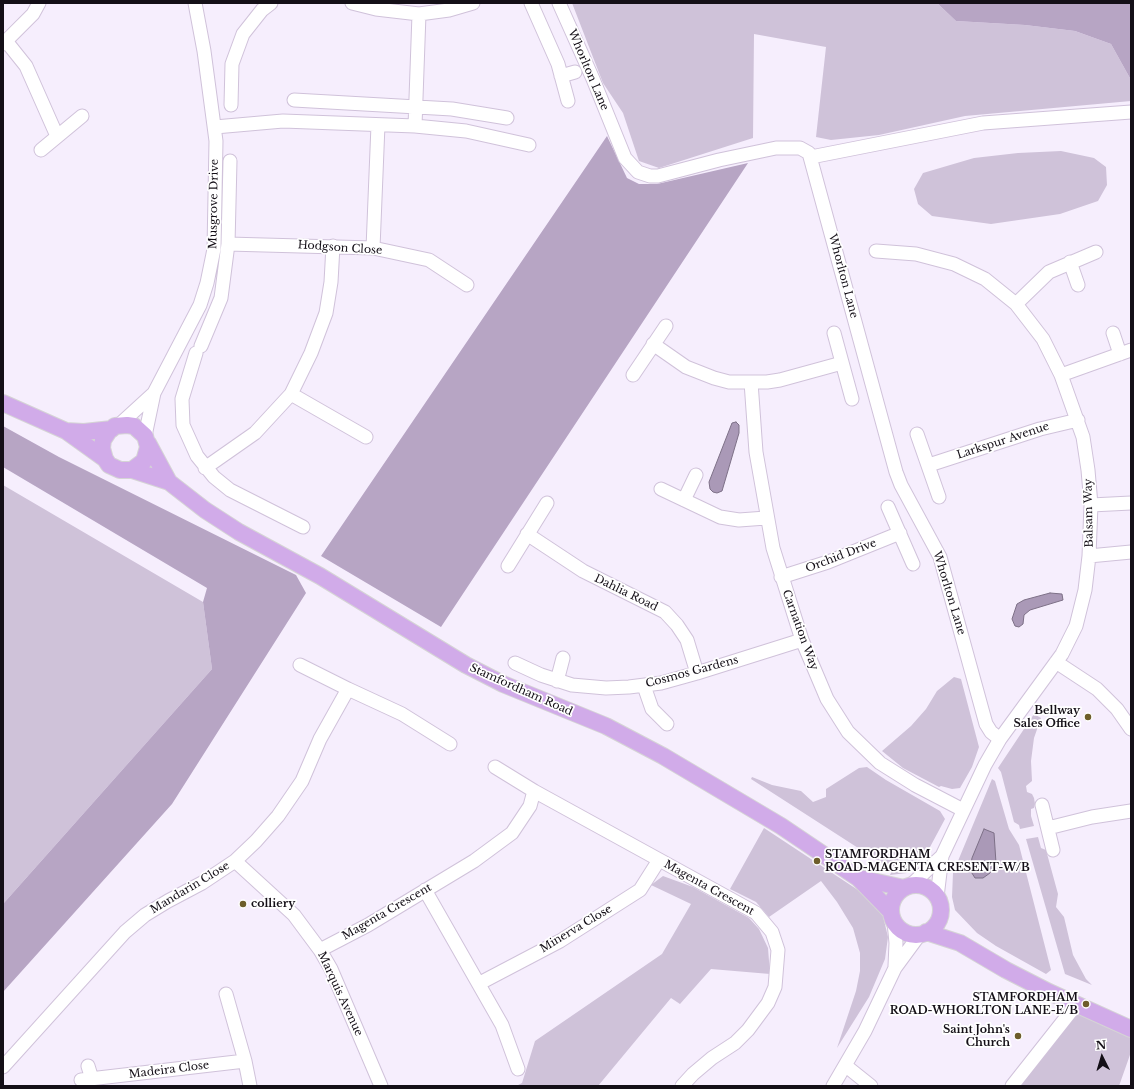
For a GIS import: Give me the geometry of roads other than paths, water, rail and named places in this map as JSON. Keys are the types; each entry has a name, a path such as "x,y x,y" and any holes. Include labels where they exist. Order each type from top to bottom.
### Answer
{"main road":[{"name":"Stamfordham Road","path":"3,403 66,431 104,459 116,470 132,470 169,482 205,510 239,532 320,576 460,662 502,684 606,726 644,745 781,826 858,878 893,917"},
{"name":"Stamfordham Road","path":"66,431 84,432 115,427 134,426 147,440 169,482"},
{"path":"104,459 102,444 106,434 115,427"},
{"path":"132,470 139,467 146,458 147,440"},
{"name":"Stamfordham Road","path":"858,878 908,886"},
{"path":"960,943 939,904 926,887 908,886 893,898 893,917 905,932 923,933 960,943 1006,970 1076,1005 1131,1029"},
{"path":"923,933 936,924 939,904"}],"street":[{"path":"39,3 33,14 4,43 26,66 57,136"},
{"name":"Musgrove Drive","path":"154,393 198,309 210,271 214,240 215,127 204,51 195,3"},
{"path":"231,105 232,64 243,34 262,10 271,3"},
{"path":"352,3 376,9 419,14 449,10 473,3"},
{"path":"531,3 558,64 568,102"},
{"name":"Whorlton Lane","path":"559,3 625,158 638,172 650,176 658,176 719,160 776,148 800,148 806,150 812,157 896,472 901,485 940,557 986,724 991,732 1000,739"},
{"path":"416,126 419,14"},
{"path":"561,76 575,72"},
{"path":"294,100 452,109 507,118"},
{"path":"812,157 982,123 1131,112"},
{"path":"41,150 82,116"},
{"path":"215,127 283,121 416,126 466,131 529,145"},
{"path":"373,248 378,125"},
{"path":"230,161 228,244 222,298 199,349 182,399 182,425 197,456 205,468 230,490 303,527"},
{"name":"Hodgson Close","path":"228,244 373,248 429,260 467,285"},
{"path":"205,468 255,433 291,394 311,353 326,313 331,282 333,246"},
{"name":"Balsam Way","path":"876,251 916,254 954,264 985,279 1016,304 1043,339 1061,375 1078,420 1088,464 1091,505 1089,556 1085,590 1078,618 1067,645 1000,739 963,810 942,856 939,904"},
{"path":"1016,304 1041,278 1070,262 1096,252"},
{"path":"1070,262 1078,285"},
{"path":"633,375 666,326"},
{"path":"834,333 852,399"},
{"path":"1061,375 1126,352 1113,333"},
{"path":"653,344 674,360 699,373 729,382 780,380 842,363"},
{"name":"Carnation Way","path":"751,382 756,452 766,518 781,577 802,640 827,699 839,720 856,742 880,763 897,775 963,810"},
{"path":"115,427 154,393"},
{"path":"147,440 154,393"},
{"path":"291,394 366,437"},
{"name":"Larkspur Avenue","path":"929,465 1040,428 1078,420"},
{"path":"917,434 939,497"},
{"path":"684,500 696,475"},
{"path":"661,489 720,517 739,520 766,518"},
{"path":"508,566 546,503"},
{"path":"1091,505 1131,503"},
{"path":"888,507 913,564"},
{"name":"Orchid Drive","path":"781,577 828,562 900,533"},
{"name":"Dahlia Road","path":"527,534 583,571 665,612 677,625 687,640 698,673"},
{"path":"1089,556 1131,552"},
{"name":"Cosmos Gardens","path":"515,663 557,681 572,685 606,688 644,686 698,673 802,640"},
{"path":"557,681 563,658"},
{"path":"1056,662 1097,689 1117,709 1131,729"},
{"path":"300,665 402,714 450,744"},
{"path":"644,686 652,708 667,724"},
{"name":"Mandarin Close","path":"3,1067 125,932 145,915 168,900 202,883 235,861 256,841 278,816 302,781 320,739 348,689"},
{"name":"Magenta Crescent","path":"495,767 534,791 756,913 772,932 778,950 775,988 768,1003 748,1030 735,1043 712,1058 693,1074 682,1086"},
{"name":"Magenta Crescent","path":"320,950 368,925 474,862 512,833 530,806 534,791"},
{"path":"1042,805 1053,850"},
{"path":"1048,828 1092,817 1131,811"},
{"name":"Balsam Way","path":"908,886 942,856"},
{"name":"Minerva Close","path":"480,983 560,941 640,890 659,860"},
{"name":"Marquis Avenue","path":"235,861 294,915 320,950 331,969 381,1086"},
{"path":"425,890 480,983 502,1025 518,1069"},
{"path":"893,917 896,943 895,968"},
{"path":"833,1086 846,1066 875,1011 895,968 923,933"},
{"path":"226,994 246,1061 250,1086"},
{"path":"1012,1086 1076,1005"},
{"name":"Madeira Close","path":"88,1066 86,1080 246,1061"},
{"path":"846,1066 871,1086"}],"place":[{"name":"Bellway Sales Office","path":"1088,717"},
{"name":"STAMFORDHAM ROAD-MAGENTA CRESENT-W/B","path":"817,861"},
{"name":"colliery","path":"243,904"},
{"name":"STAMFORDHAM ROAD-WHORLTON LANE-E/B","path":"1086,1004"},
{"name":"Saint John's Church","path":"1018,1036"}]}
